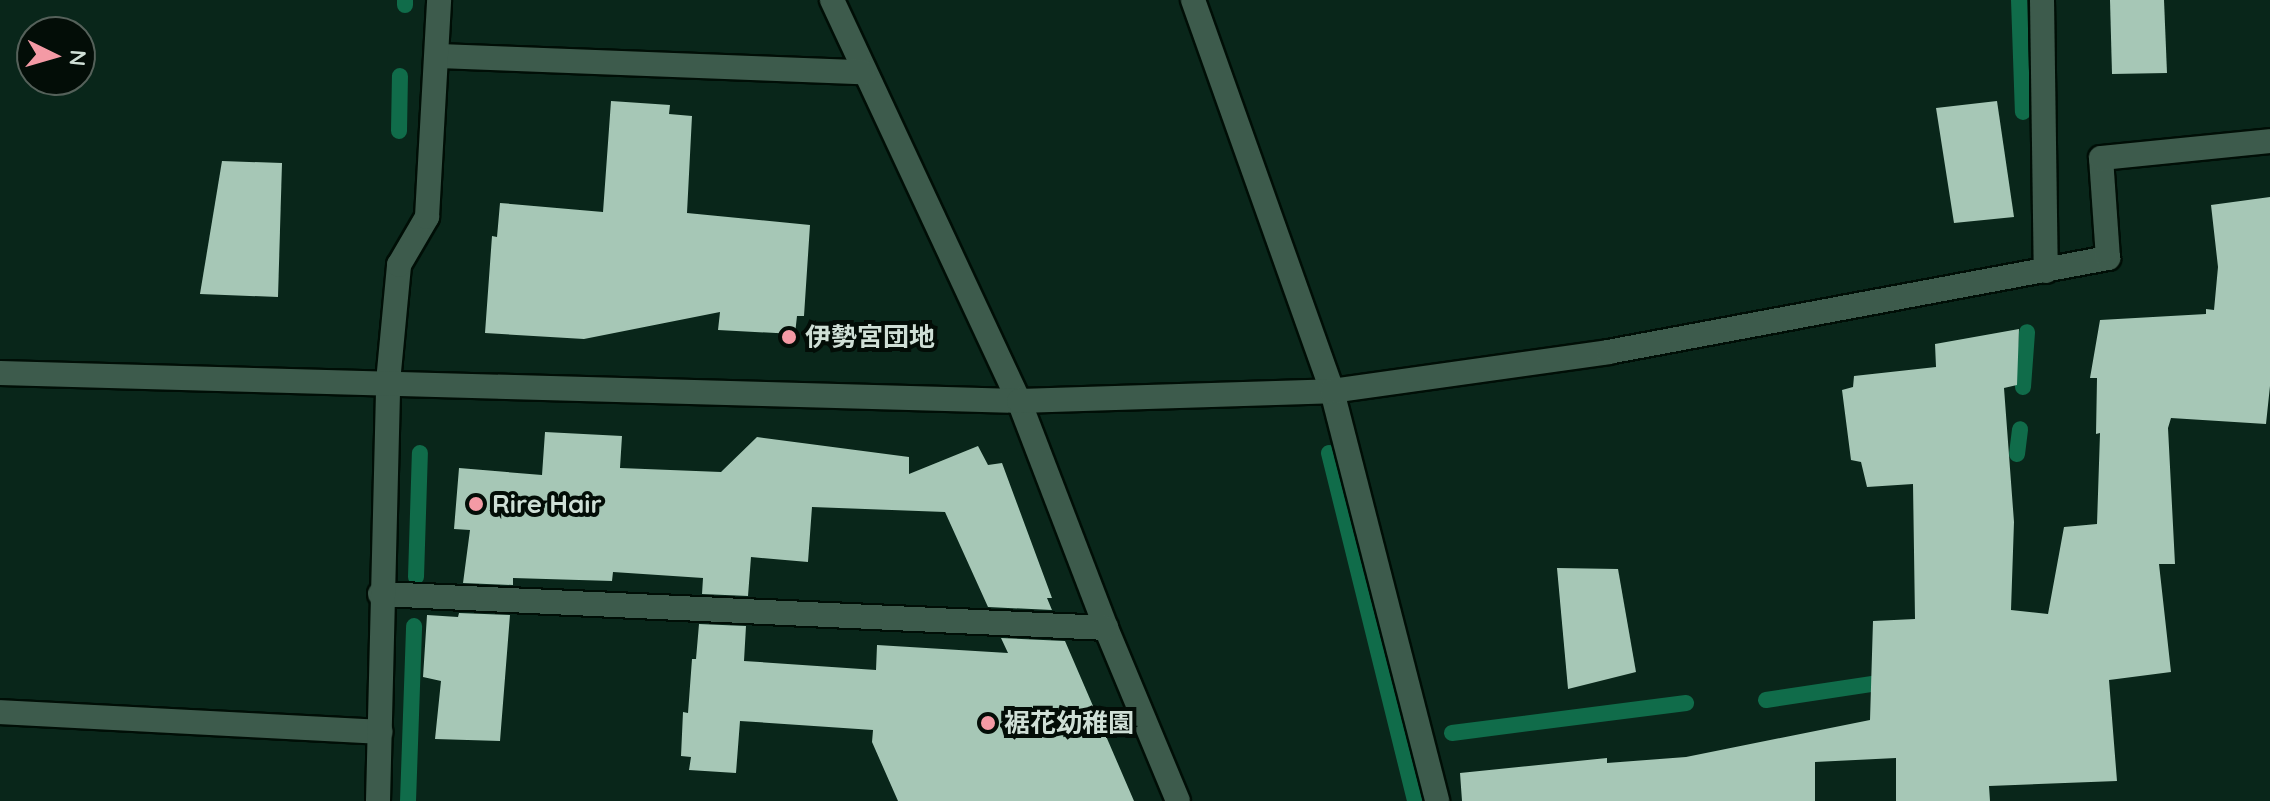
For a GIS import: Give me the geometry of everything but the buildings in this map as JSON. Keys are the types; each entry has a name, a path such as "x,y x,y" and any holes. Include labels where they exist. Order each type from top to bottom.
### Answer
{"street":[{"path":"378,801 380,594 388,382 399,265 427,217 439,0"},
{"path":"832,0 1019,401 1106,628 1178,801"},
{"path":"1193,0 1332,391 1437,801"},
{"path":"2042,0 2046,271"},
{"path":"438,56 863,72"},
{"path":"0,373 1019,401 1332,391 1608,352 2108,258 2101,158 2270,141"},
{"path":"380,594 1106,628"},
{"path":"0,712 380,732"}],"waterway":[{"path":"405,0 405,5"},
{"path":"2019,0 2023,112"},
{"path":"399,131 400,76"},
{"path":"2023,387 2027,332"},
{"path":"2017,454 2020,429"},
{"path":"416,577 420,453"},
{"path":"1329,453 1415,801"},
{"path":"408,801 414,626"},
{"path":"1766,700 1891,681"},
{"path":"1452,733 1686,703"}],"place":[{"name":"伊勢宮団地","path":"789,337"},
{"name":"Rire Hair","path":"476,504"},
{"name":"裾花幼稚園","path":"988,723"}]}
